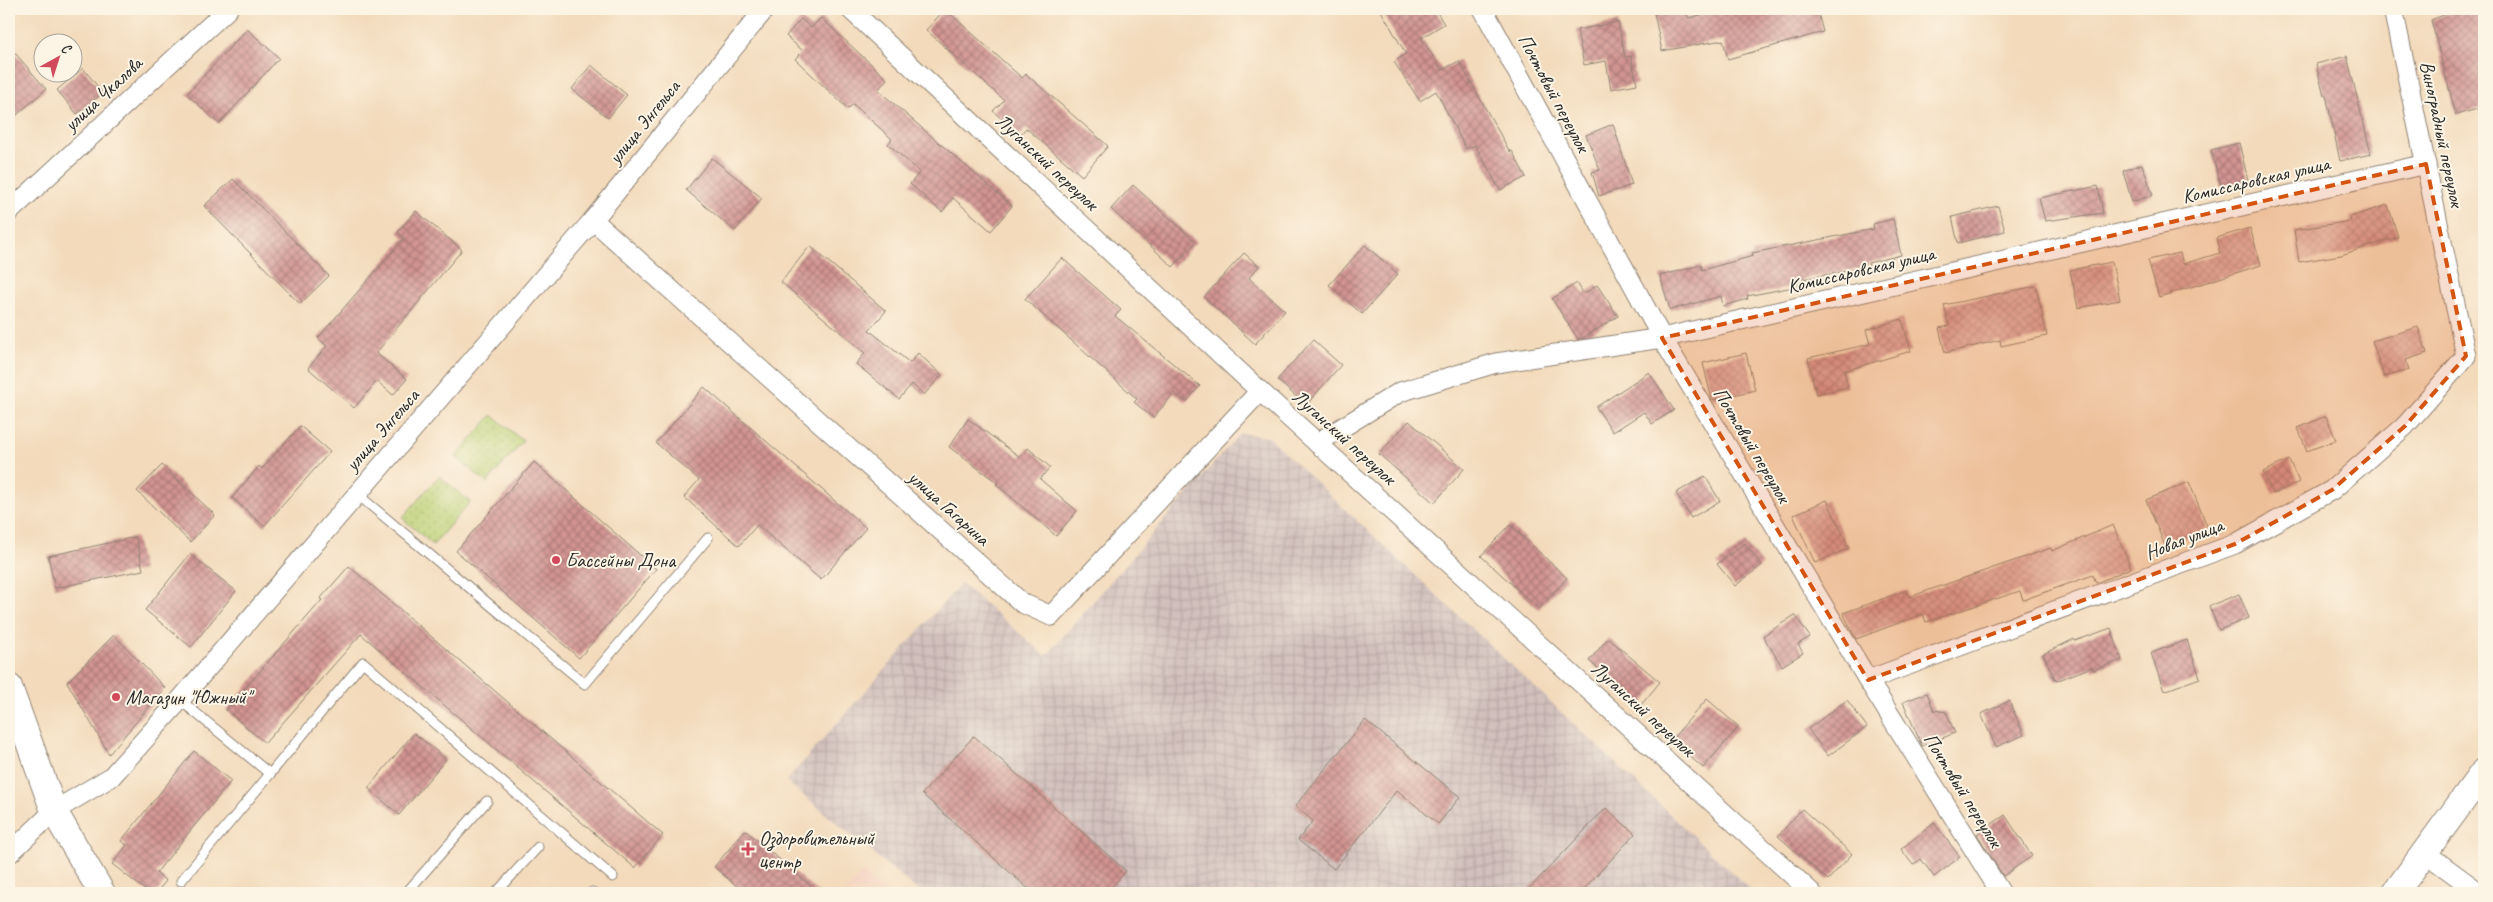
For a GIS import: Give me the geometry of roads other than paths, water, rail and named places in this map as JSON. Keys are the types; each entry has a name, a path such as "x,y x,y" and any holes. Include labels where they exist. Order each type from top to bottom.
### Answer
{"street":[{"name":"улица Чкалова","path":"9,212 228,9"},
{"name":"улица Энгельса","path":"9,854 54,811 110,777 180,700 593,220 765,9"},
{"name":"Луганский переулок","path":"850,9 1260,391 1812,893"},
{"name":"Почтовый переулок","path":"1483,9 1662,338 1868,680 2001,893"},
{"name":"Виноградный переулок","path":"2393,9 2466,356"},
{"name":"Комиссаровская улица","path":"1317,442 1400,392 1496,363 1662,338 2426,164"},
{"name":"улица Гагарина","path":"593,220 1022,603 1052,616 1260,391"},
{"name":"Новая улица","path":"1868,680 2235,544 2332,490 2405,426 2466,356"},
{"path":"9,687 54,811 102,893"},
{"path":"2394,893 2484,771"},
{"path":"2424,852 2480,893"}],"lane":[{"path":"357,494 585,684 708,538"},
{"path":"181,882 363,662 613,877"},
{"path":"180,700 270,774"},
{"path":"406,893 487,801"},
{"path":"496,893 538,847"}],"place":[{"name":"Бассейны Дона","path":"556,560"},
{"name":"Магазин \"Южный\"","path":"116,697"},
{"name":"Оздоровительный центр","path":"748,849"}]}
